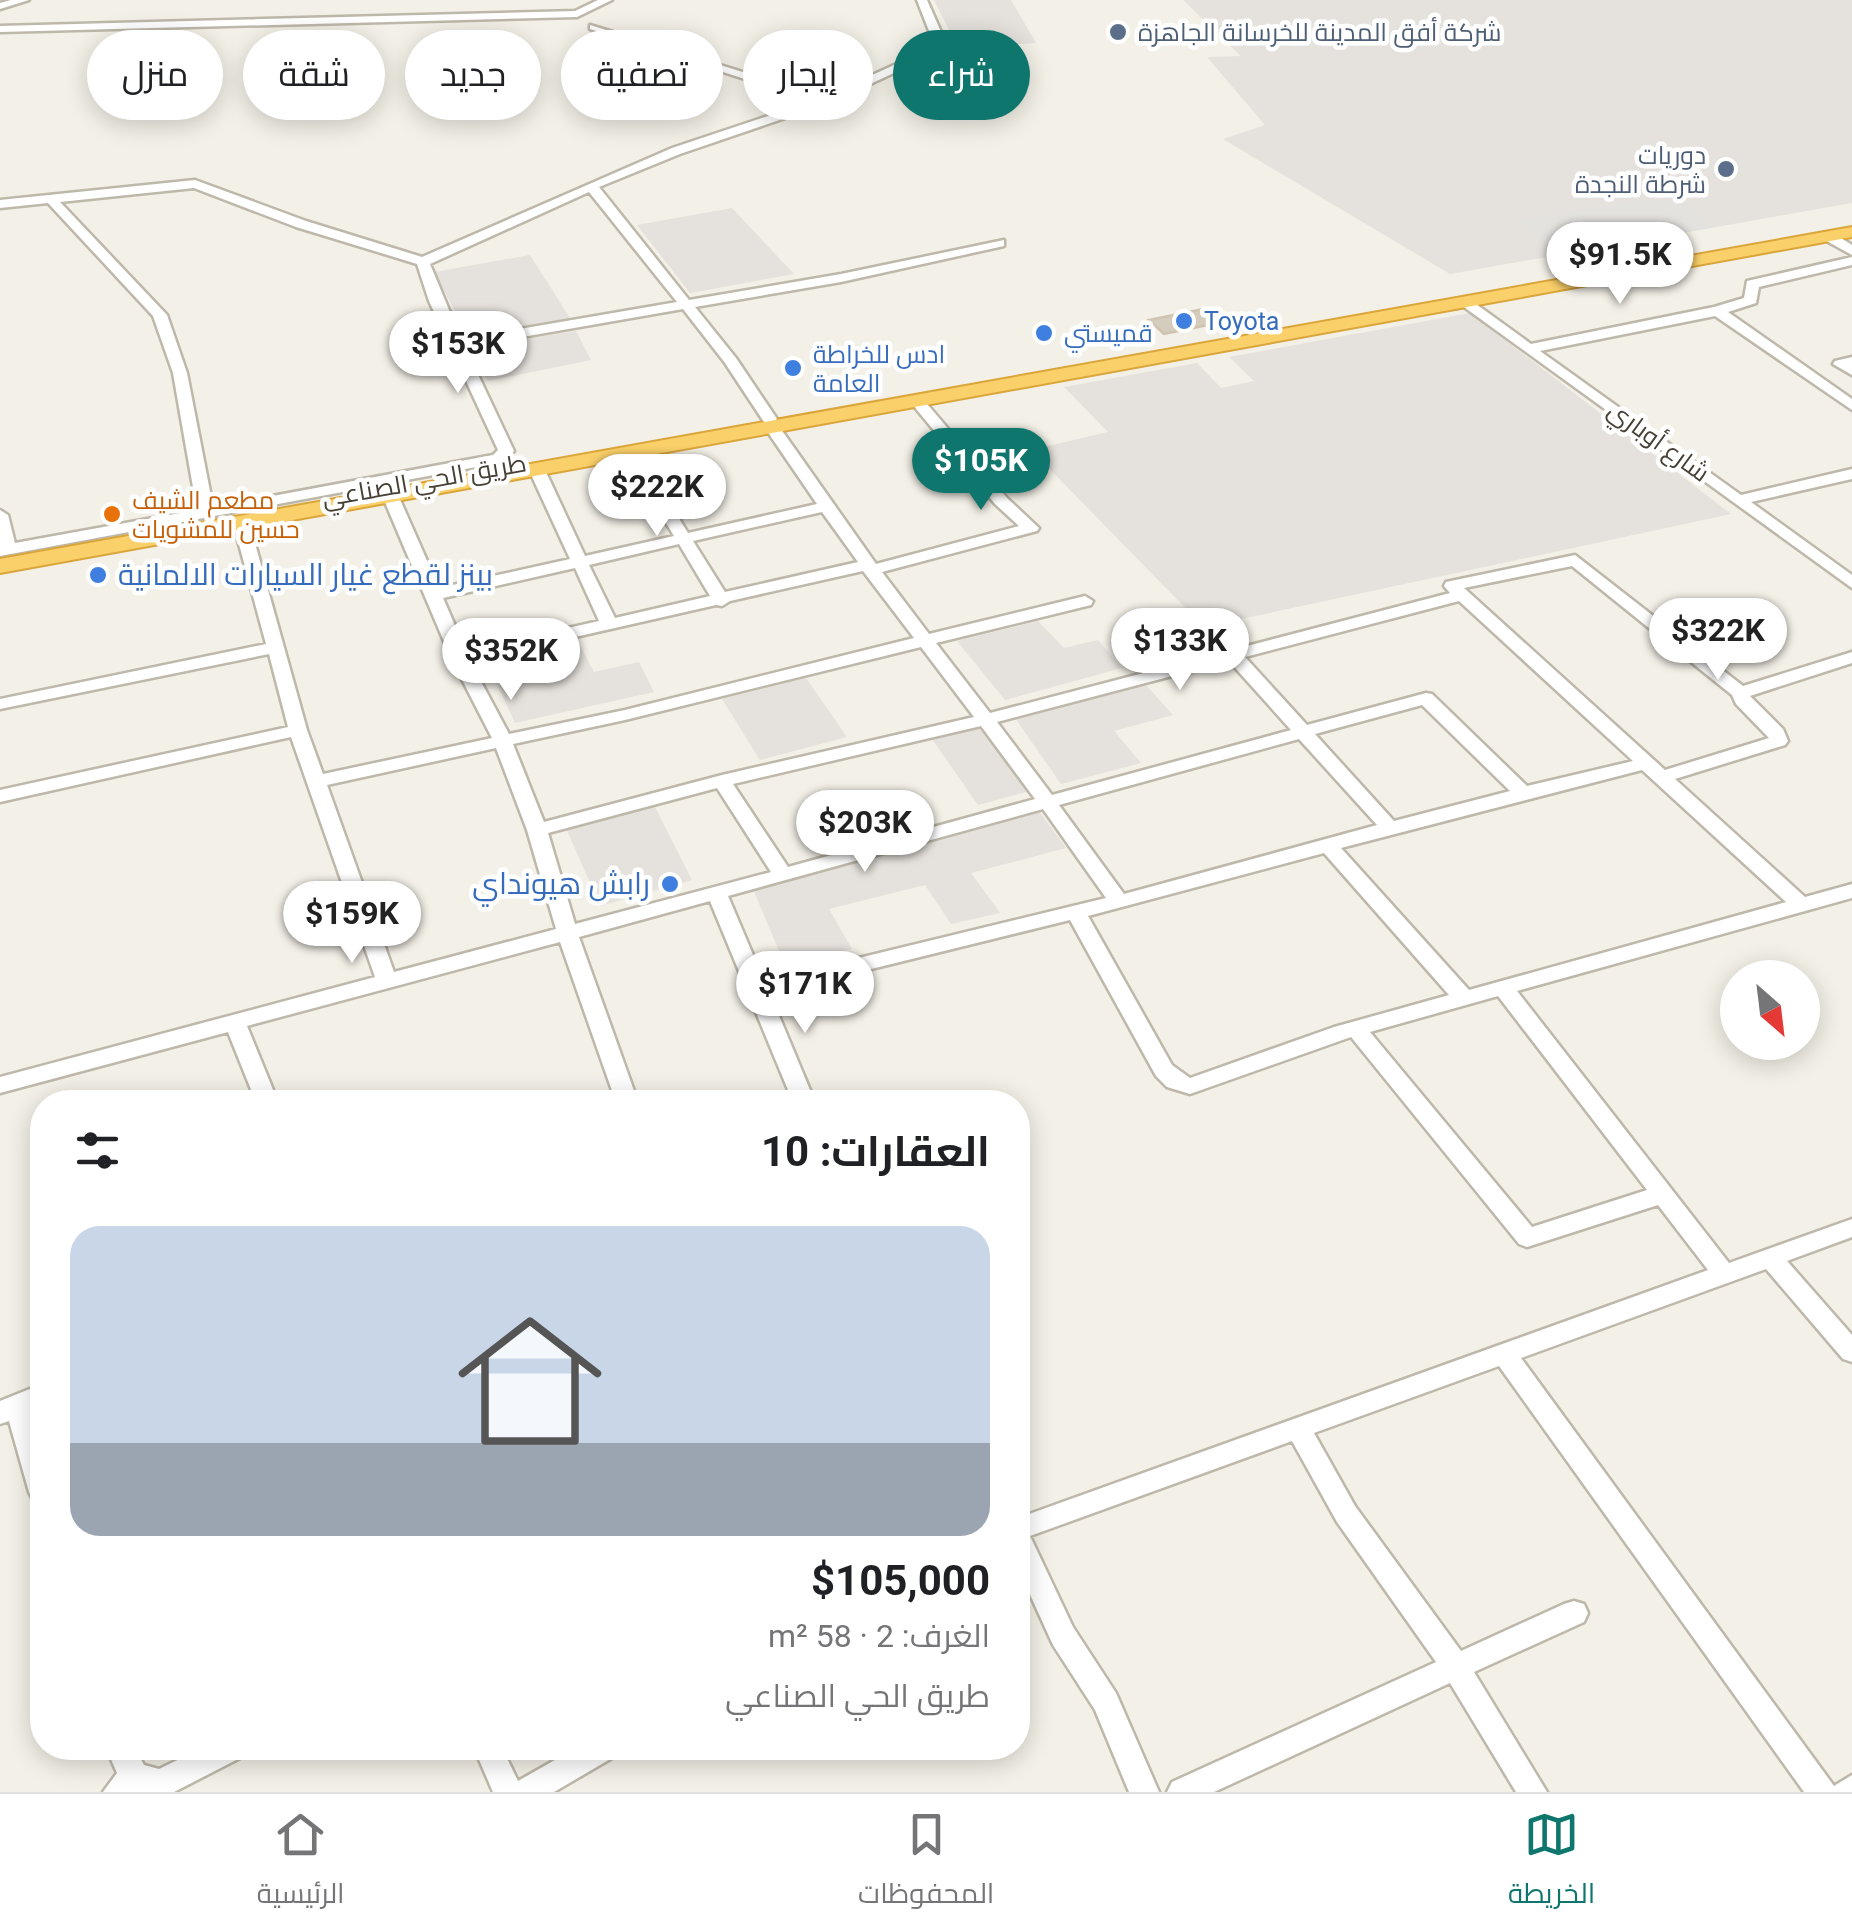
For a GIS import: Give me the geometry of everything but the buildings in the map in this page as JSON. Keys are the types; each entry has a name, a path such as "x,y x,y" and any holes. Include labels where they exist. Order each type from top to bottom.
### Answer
{"highway":[{"path":"2,556 240,522 537,470 771,423 917,401 1852,229"},
{"name":"طريق الحي الصناعي","path":"2,556 509,458 771,423 1852,229"}],"street":[{"path":"0,6 24,0"},
{"path":"516,0 524,16"},
{"path":"0,29 577,14 607,0"},
{"path":"873,79 936,49 939,41 922,0"},
{"path":"594,27 743,75"},
{"path":"0,204 195,184 301,224 423,262 676,151 768,120"},
{"path":"591,186 731,361 824,507 1050,801 1118,900"},
{"path":"50,198 160,315 180,373 206,514"},
{"path":"1828,236 1852,251"},
{"path":"458,344 687,306 999,243"},
{"path":"1532,348 1718,310 1751,300 1752,284 1852,261"},
{"path":"0,515 2,556 509,458 436,301 423,262"},
{"name":"شارع أوباري","path":"1464,302 1852,583"},
{"path":"1718,310 1852,406"},
{"path":"1852,361 1840,364 1852,372"},
{"path":"460,658 869,568 1030,528 1001,502 917,401"},
{"path":"631,453 722,601"},
{"path":"537,470 609,624"},
{"path":"1739,500 1852,474"},
{"path":"390,495 460,658 503,741 537,830 568,934 623,1090"},
{"path":"432,595 824,507"},
{"path":"240,522 298,730 387,983"},
{"path":"1665,776 1780,741 1777,732 1742,700 1740,693 1574,560 1452,586 1665,776 1799,904"},
{"path":"537,830 1463,596"},
{"path":"316,781 503,741 1085,601"},
{"path":"0,704 274,648"},
{"path":"1233,655 1390,828 1382,830"},
{"path":"1740,693 1852,657"},
{"path":"0,1085 568,934 780,872 1426,698 1524,793"},
{"path":"0,796 298,730"},
{"path":"758,990 1649,763"},
{"path":"722,781 780,872"},
{"path":"1328,845 1463,997"},
{"path":"1076,912 1164,1070 1175,1081 1190,1086 1355,1028 1852,891"},
{"path":"717,892 799,1090"},
{"path":"1504,989 1726,1274"},
{"path":"235,1023 261,1090"},
{"path":"1355,1028 1527,1238 1662,1194"},
{"path":"1030,1524 1852,1228"},
{"path":"1768,1256 1852,1352"},
{"path":"1504,1353 1822,1792"},
{"path":"8,1410 30,1463"},
{"path":"1298,1429 1346,1514 1454,1666 1532,1792"},
{"path":"1030,1566 1063,1636 1106,1702 1144,1792"},
{"path":"1182,1792 1574,1613"},
{"path":"126,1784 160,1784 207,1760"},
{"path":"493,1760 508,1792"},
{"path":"526,1792 581,1760"}],"shaded area":[{"path":"934,0 1011,0 1028,30 949,30"},
{"path":"1183,0 1852,0 1852,203 1450,274 1223,139 1265,125 1207,57 1241,56"},
{"path":"1675,195 1710,228 1563,254 1517,221"},
{"path":"732,208 794,274 690,293 637,225"},
{"path":"530,255 570,318 468,335 434,272"},
{"path":"1470,313 1731,514 1204,627 1031,450 1108,432 1064,387 1197,363 1221,388 1254,381 1229,357"},
{"path":"576,331 591,360 488,381 469,348"},
{"path":"1038,621 1064,648 1098,640 1122,668 1005,700 957,641"},
{"path":"579,643 594,672 639,662 654,692 515,723 498,686 550,674 540,652"},
{"path":"806,678 847,737 760,760 722,699"},
{"path":"1145,684 1173,715 1114,731 1141,763 1061,784 1015,718"},
{"path":"982,726 1030,791 978,805 932,739"},
{"path":"654,805 692,880 600,906 566,828"},
{"path":"1039,811 1066,848 971,873 1000,913 951,924 925,885 829,909 852,949 785,965 752,887"}],"place":[{"name":"شركة أفق المدينة للخرسانة الجاهزة","path":"1118,32"},
{"name":"دوريات شرطة النجدة","path":"1726,169"},
{"name":"Toyota","path":"1184,321"},
{"name":"قميستي","path":"1044,333"},
{"name":"ادس للخراطة العامة","path":"793,368"},
{"name":"مطعم الشيف حسين للمشويات","path":"112,514"},
{"name":"بينز لقطع غيار السيارات الالمانية","path":"98,575"},
{"name":"رابش هيونداي","path":"670,884"}]}
